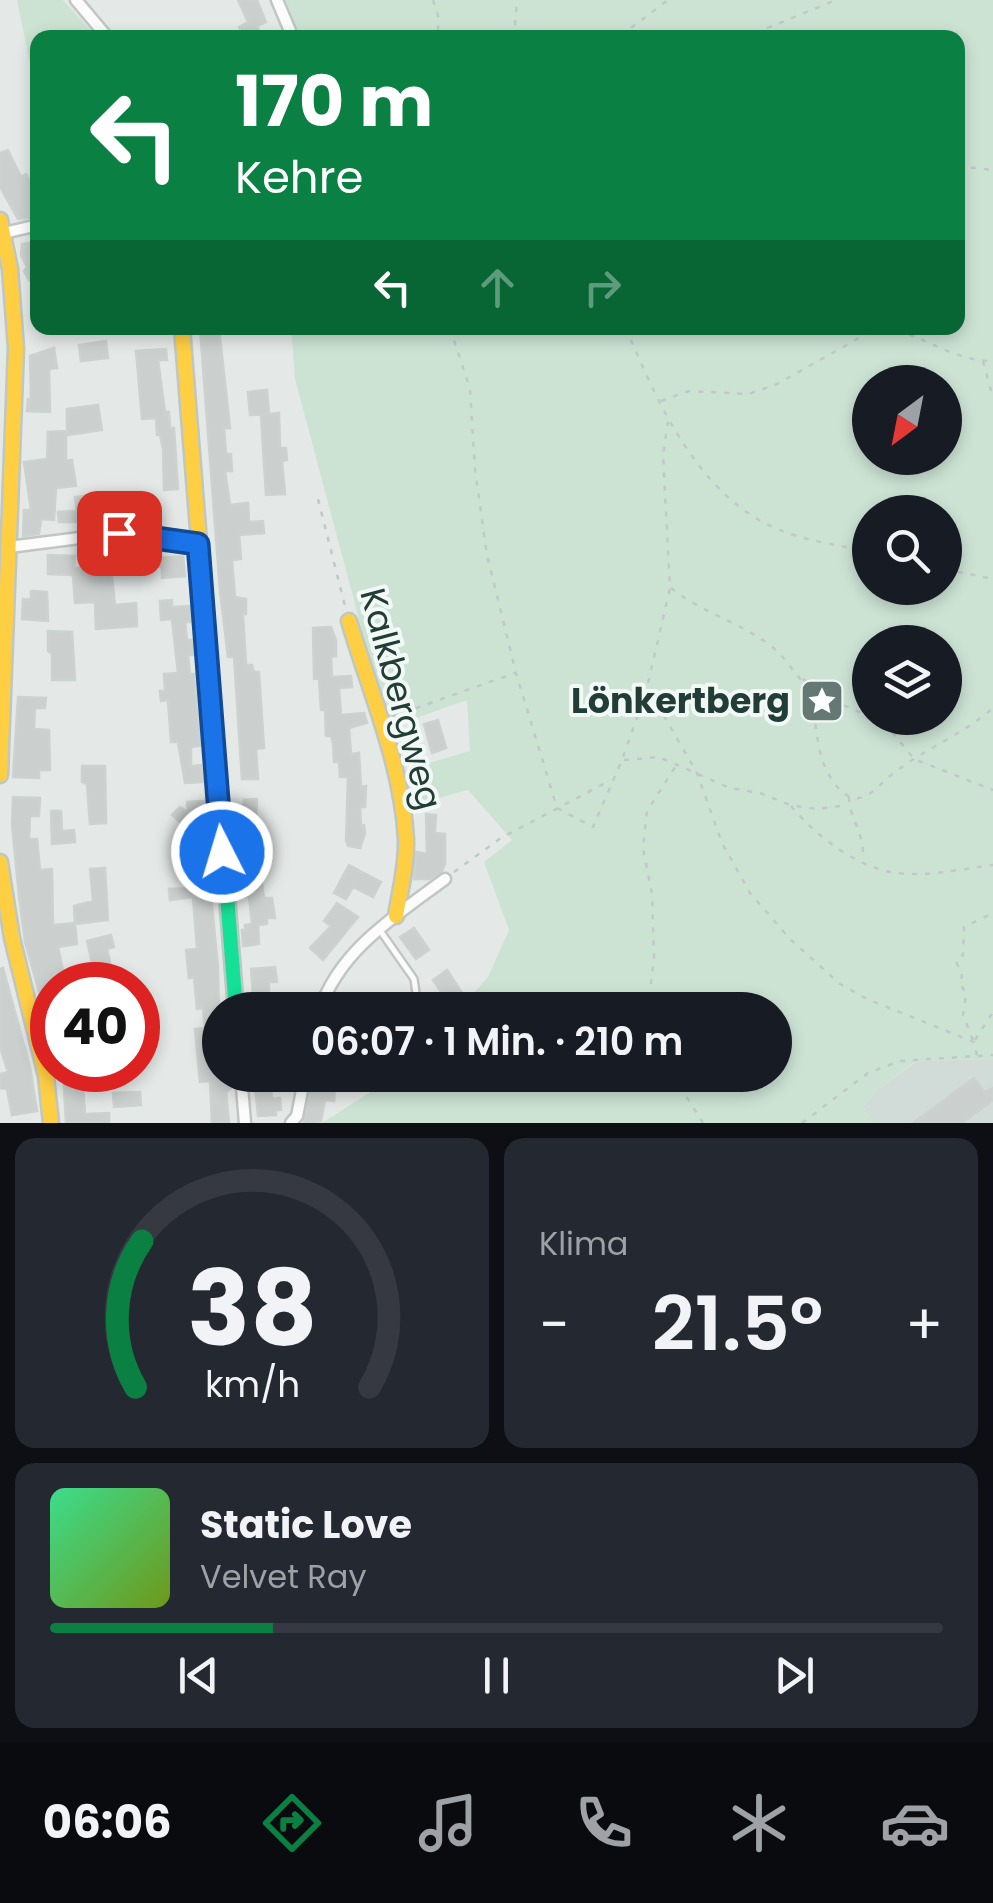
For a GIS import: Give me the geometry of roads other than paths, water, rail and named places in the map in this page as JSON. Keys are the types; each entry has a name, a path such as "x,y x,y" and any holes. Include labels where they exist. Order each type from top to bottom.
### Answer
{"street":[{"path":"76,0 101,30"},
{"path":"277,0 290,30"},
{"path":"0,775 16,348 15,309 2,227 30,225"},
{"path":"183,335 235,992"},
{"path":"9,547 119,533 198,544"},
{"name":"Kalkbergweg","path":"348,622 378,722 406,838 396,916"},
{"path":"0,862 12,938 46,1076 51,1123"},
{"path":"329,992 342,966 379,929 445,879"},
{"path":"242,1092 245,1123"},
{"path":"292,1123 301,1092"}],"lane":[{"path":"379,929 414,979 416,992"}],"place":[{"name":"Lönkertberg","path":"822,701"}]}
